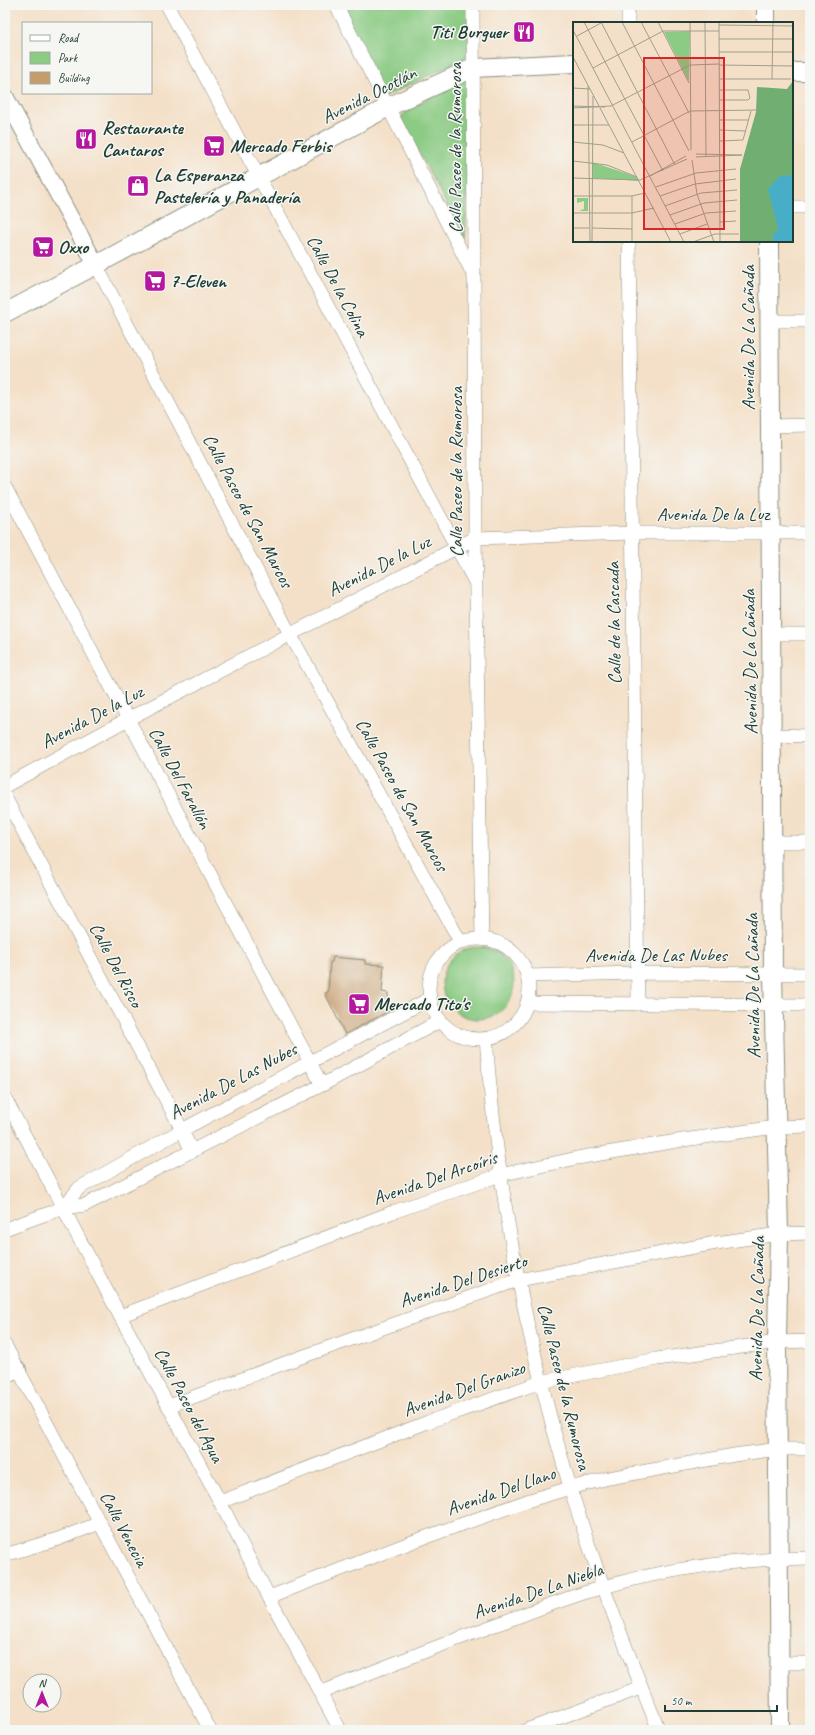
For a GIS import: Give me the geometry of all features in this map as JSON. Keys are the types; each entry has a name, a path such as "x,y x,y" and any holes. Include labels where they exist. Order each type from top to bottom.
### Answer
{"main road":[{"path":"766,5 766,22"},
{"name":"Avenida Ocotlán","path":"5,313 388,107 473,68 573,63"},
{"path":"793,72 810,72"},
{"name":"Avenida De La Cañada","path":"769,242 773,974 779,1234 777,1342 780,1730"}],"street":[{"name":"Calle De la Colina","path":"167,5 455,548 476,584"},
{"path":"336,5 474,276"},
{"name":"Calle Paseo de la Rumorosa","path":"473,5 475,538 482,939"},
{"path":"628,5 628,22"},
{"name":"Calle Paseo de San Marcos","path":"5,96 96,265 290,634 461,942"},
{"path":"793,207 810,207"},
{"name":"Calle de la Cascada","path":"629,242 636,973 638,1004"},
{"path":"769,321 810,321"},
{"path":"770,426 810,425"},
{"name":"Calle Del Farallón","path":"5,488 322,1085"},
{"name":"Avenida De la Luz","path":"5,786 128,719 475,538 632,534 810,533"},
{"path":"772,634 810,634"},
{"path":"772,735 810,736"},
{"name":"Calle Del Risco","path":"5,797 182,1130 192,1152"},
{"path":"773,842 810,842"},
{"path":"482,939 502,945 518,957 527,976 529,990 527,1003 518,1020 509,1029 504,1033 486,1039 469,1039 453,1032 440,1021 433,1011 429,999 429,982 434,965 446,951 461,942 482,939"},
{"name":"Avenida De Las Nubes","path":"527,976 636,973 810,974"},
{"name":"Avenida De Las Nubes","path":"62,1208 78,1188 182,1130 429,999"},
{"path":"527,1003 810,1005"},
{"path":"5,1229 62,1208 85,1205 322,1085 440,1021"},
{"name":"Calle Paseo de la Rumorosa","path":"486,1039 491,1109 500,1175 518,1280 541,1382 570,1488 603,1587 641,1688 659,1730"},
{"name":"Calle Paseo del Agua","path":"5,1098 340,1730"},
{"name":"Avenida Del Arcoíris","path":"120,1316 400,1209 500,1175 592,1156 683,1140 776,1127 810,1126"},
{"name":"Avenida Del Desierto","path":"169,1406 518,1280 623,1260 779,1234 810,1233"},
{"name":"Avenida Del Granizo","path":"220,1502 421,1425 541,1382 657,1359 777,1342 810,1341"},
{"name":"Calle Venecia","path":"5,1345 12,1372 100,1523 210,1730"},
{"name":"Avenida Del Llano","path":"269,1597 412,1542 528,1501 570,1488 609,1478 684,1464 778,1450 810,1449"},
{"path":"5,1555 58,1539 100,1523"},
{"name":"Avenida De La Niebla","path":"320,1693 412,1656 603,1587 682,1570 727,1563 778,1558 810,1558"},
{"path":"780,1663 810,1663"},
{"path":"526,1730 641,1688"}],"green space":[{"path":"338,5 469,5 469,56 384,97"},
{"path":"471,68 472,94 465,239 400,117"},
{"path":"478,947 498,953 508,963 514,983 508,1003 498,1013 478,1019 458,1013 448,1003 442,983 448,963 458,953"}],"building":[{"path":"333,957 365,960 365,964 384,965 382,992 388,993 389,1011 345,1034 325,993 328,992 330,962 332,962"}],"place":[{"name":"Titi Burguer","path":"524,32"},
{"name":"Restaurante Cantaros","path":"86,139"},
{"name":"Mercado Ferbis","path":"214,146"},
{"name":"La Esperanza Pastelería y Panadería","path":"138,186"},
{"name":"Oxxo","path":"43,247"},
{"name":"7-Eleven","path":"155,281"},
{"name":"Mercado Tito's","path":"359,1004"}]}
